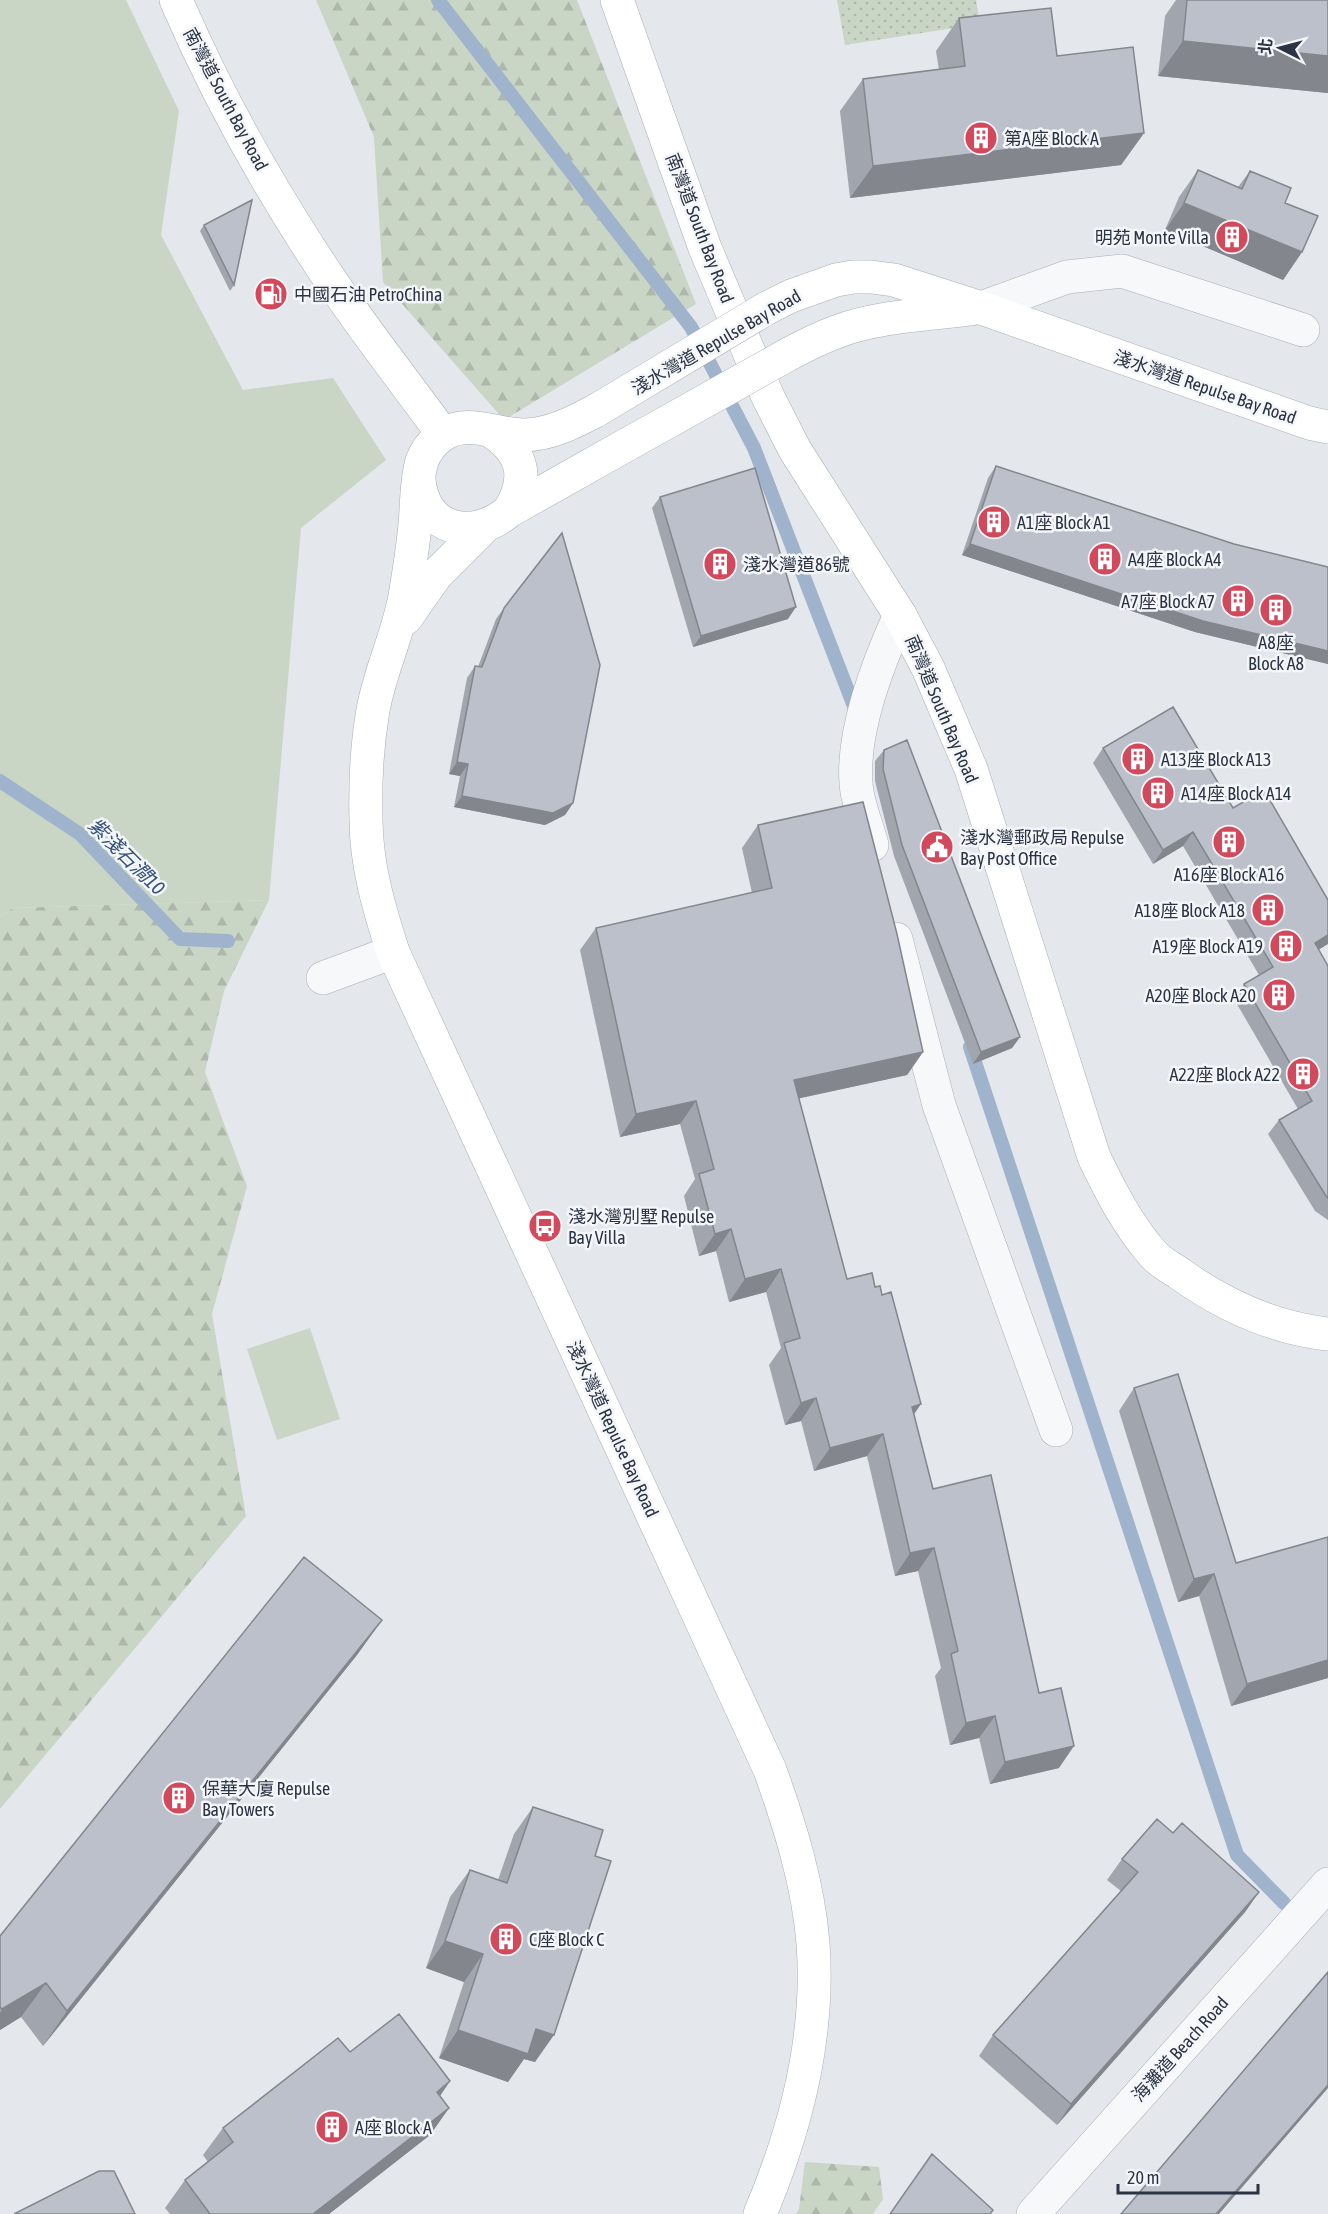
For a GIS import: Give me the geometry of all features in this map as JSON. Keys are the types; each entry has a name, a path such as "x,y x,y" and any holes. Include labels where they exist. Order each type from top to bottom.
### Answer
{"main road":[{"name":"南灣道 South Bay Road","path":"176,0 198,52 309,249 363,327 443,434"},
{"name":"南灣道 South Bay Road","path":"617,0 705,248 768,397 795,450 900,615 928,668 971,769 1094,1157 1120,1209 1156,1257 1204,1291 1241,1312 1299,1331 1328,1334"},
{"name":"淺水灣道 Repulse Bay Road","path":"760,2214 775,2176 799,2097 808,2057 812,2018 813,1942 793,1840 770,1770 393,952 376,899 369,860 366,820 368,752 373,710 402,610 411,562 419,475 423,459 430,445 443,434 458,428 473,427 524,435 542,433 576,422 767,308 815,286 853,277 894,280 1328,428"},
{"name":"淺水灣道 Repulse Bay Road","path":"496,520 814,341 875,321 981,308"},
{"name":"淺水灣道 Repulse Bay Road","path":"390,649 412,609 436,575 451,558 496,520 518,497 522,482 520,465 508,444 489,430"},
{"path":"419,475 420,491 427,506 437,518 451,526 467,530 496,520"}],"street":[{"path":"981,308 1067,277 1122,271 1303,330"},
{"path":"879,875 855,783 859,740 868,698 882,653 900,615"},
{"path":"888,910 939,1105 1056,1430"},
{"path":"323,978 393,952"},
{"name":"海灘道 Beach Road","path":"1033,2214 1328,1884"}],"green space":[{"path":"0,0 126,0 179,111 161,235 243,390 333,378 386,460 301,528 269,900 13,908 0,916"},
{"path":"316,0 577,0 696,304 504,420 383,282 374,137"},
{"path":"837,0 976,0 980,24 845,45"},
{"path":"269,900 224,991 205,1072 247,1186 212,1314 246,1516 0,1809 0,916 13,908"},
{"path":"310,1328 340,1419 277,1440 247,1349"},
{"path":"805,2162 879,2167 883,2199 873,2214 796,2214 799,2209"}],"building":[{"path":"1187,0 1328,0 1328,56 1183,41"},
{"name":"第A座 Block A","path":"1051,8 1057,56 1133,47 1144,133 873,166 863,79 965,66 959,18"},
{"path":"1198,170 1242,189 1250,171 1291,188 1285,203 1318,216 1302,252 1184,203"},
{"path":"252,200 234,285 204,225"},
{"path":"996,466 1234,544 1328,567 1328,651 1203,621 970,544"},
{"name":"淺水灣道86號","path":"755,468 796,607 701,636 660,497"},
{"path":"562,533 600,665 573,803 553,813 462,796 468,764 457,762 475,666 482,667 504,608"},
{"path":"1173,707 1233,808 1264,790 1328,900 1328,935 1315,943 1328,966 1328,1198 1279,1120 1312,1101 1244,984 1273,967 1193,832 1163,850 1103,748"},
{"path":"907,740 1020,1037 981,1052 902,845 883,769 884,750"},
{"path":"863,802 897,934 923,1052 794,1080 847,1279 872,1273 875,1287 880,1286 882,1295 891,1292 921,1404 912,1407 933,1489 991,1475 1039,1693 1061,1688 1074,1746 1005,1762 995,1716 966,1723 951,1654 958,1651 934,1548 910,1553 883,1434 830,1448 816,1398 801,1403 784,1343 800,1338 781,1269 745,1279 731,1229 715,1234 699,1174 714,1169 696,1101 636,1114 596,928 772,888 758,825"},
{"path":"1178,1374 1236,1563 1328,1537 1328,1660 1247,1684 1214,1574 1194,1579 1134,1388"},
{"name":"保華大廈 Repulse Bay Towers","path":"304,1557 382,1620 67,2011 46,1983 2,2009 0,2007 0,1936"},
{"name":"C座 Block C","path":"533,1807 603,1830 595,1856 611,1861 554,2035 536,2029 528,2054 458,2030 483,1954 445,1941 470,1870 507,1883"},
{"path":"1157,1819 1173,1833 1182,1823 1259,1892 1071,2104 993,2035 1138,1872 1122,1859"},
{"path":"1328,1972 1328,2085 1216,2214 1121,2214"},
{"name":"A座 Block A","path":"399,2014 450,2081 437,2092 449,2108 313,2214 210,2214 185,2180 233,2142 223,2128 338,2038 350,2052"},
{"path":"932,2154 993,2210 990,2214 890,2214"},
{"path":"99,2171 114,2171 135,2214 14,2214"}],"waterway":[{"path":"438,0 691,327 754,448 857,714"},
{"name":"紫淺石澗10","path":"0,781 80,834 180,939 228,941"},
{"path":"970,1047 1237,1855 1284,1903"}],"place":[{"name":"第A座 Block A","path":"981,138"},
{"name":"明苑 Monte Villa","path":"1232,237"},
{"name":"中國石油 PetroChina","path":"271,294"},
{"name":"A1座 Block A1","path":"994,522"},
{"name":"A4座 Block A4","path":"1105,559"},
{"name":"淺水灣道86號","path":"720,564"},
{"name":"A7座 Block A7","path":"1238,601"},
{"name":"A8座 Block A8","path":"1276,610"},
{"name":"A13座 Block A13","path":"1138,759"},
{"name":"A14座 Block A14","path":"1158,793"},
{"name":"A16座 Block A16","path":"1229,842"},
{"name":"淺水灣郵政局 Repulse Bay Post Office","path":"937,847"},
{"name":"A18座 Block A18","path":"1268,910"},
{"name":"A19座 Block A19","path":"1286,946"},
{"name":"A20座 Block A20","path":"1279,995"},
{"name":"A22座 Block A22","path":"1303,1074"},
{"name":"淺水灣別墅 Repulse Bay Villa","path":"545,1226"},
{"name":"保華大廈 Repulse Bay Towers","path":"179,1798"},
{"name":"C座 Block C","path":"506,1939"},
{"name":"A座 Block A","path":"332,2127"}]}
